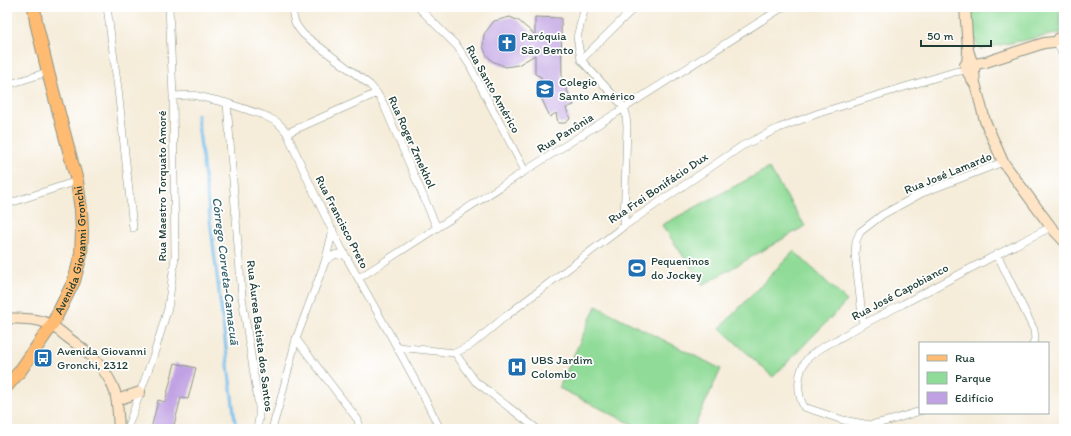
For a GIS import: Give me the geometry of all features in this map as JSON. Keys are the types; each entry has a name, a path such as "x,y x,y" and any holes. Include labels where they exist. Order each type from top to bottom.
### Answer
{"main road":[{"name":"Avenida Giovanni Gronchi","path":"7,386 20,372 52,325 74,281 81,255 81,210 77,181 48,72 36,22 34,7"}],"street":[{"path":"107,7 133,228"},
{"name":"Rua Maestro Torquato Amoré","path":"127,429 154,354 168,308 175,257 173,96 169,7"},
{"name":"Rua Roger Zmekhol","path":"292,7 293,19 297,28 304,35 370,85 377,93 383,103 438,228"},
{"name":"Rua Santo Américo","path":"418,7 457,46 469,64 525,171"},
{"path":"585,7 577,37 580,60 624,108 628,126 624,226"},
{"path":"580,60 635,7"},
{"name":"Rua Panônia","path":"359,278 783,7"},
{"path":"964,7 970,67 985,121 1003,162 1051,227 1064,242"},
{"path":"1056,39 1064,58"},
{"name":"Rua Frei Bonifácio Dux","path":"455,353 471,345 506,316 624,226 742,146 779,128 819,113 1056,39"},
{"path":"7,85 48,72"},
{"path":"287,133 377,93"},
{"name":"Rua Francisco Preto","path":"173,96 193,95 227,103 263,115 277,122 283,128 287,133 344,253 398,347 440,429"},
{"name":"Rua Áurea Batista dos Santos","path":"227,103 242,297 259,407 257,429"},
{"name":"Rua José Lamardo","path":"863,324 855,254 856,241 860,232 882,215 922,193 1003,162"},
{"path":"7,204 77,181"},
{"name":"Rua José Capobianco","path":"868,427 804,407 800,400 799,383 801,369 808,359 817,351 863,324 1051,227"},
{"path":"272,429 296,339 325,262 333,230"},
{"path":"330,242 334,255"},
{"path":"325,262 334,255 344,253"},
{"path":"997,254 1034,330 1035,339 1034,342"},
{"path":"7,318 43,321 52,325 86,350 108,375 116,400 118,426"},
{"path":"296,339 358,420 359,429"},
{"path":"398,347 455,353 475,381 538,429"},
{"path":"116,400 140,392"},
{"path":"868,427 919,411"}],"green space":[{"path":"970,7 1059,7 1061,33 980,49 972,29"},
{"path":"769,168 805,226 703,285 662,225"},
{"path":"794,251 847,301 773,377 720,328"},
{"path":"596,306 721,369 693,429 642,429 559,388"}],"building":[{"path":"510,17 519,21 535,35 535,17 561,18 562,79 574,105 566,108 570,119 565,123 558,123 556,113 550,117 539,93 544,90 541,77 535,74 535,55 518,65 506,67 492,61 486,54 483,46 484,34 494,21"},
{"path":"175,363 196,368 188,399 181,398 173,429 151,429 158,400 165,402"}],"waterway":[{"name":"Córrego Corveta-Camacuã","path":"197,115 236,429"}],"place":[{"name":"Paróquia São Bento","path":"507,43"},
{"name":"Colegio Santo Américo","path":"545,89"},
{"name":"Pequeninos do Jockey","path":"637,268"},
{"name":"Avenida Giovanni Gronchi, 2312","path":"43,358"},
{"name":"UBS Jardim Colombo","path":"517,367"}]}
